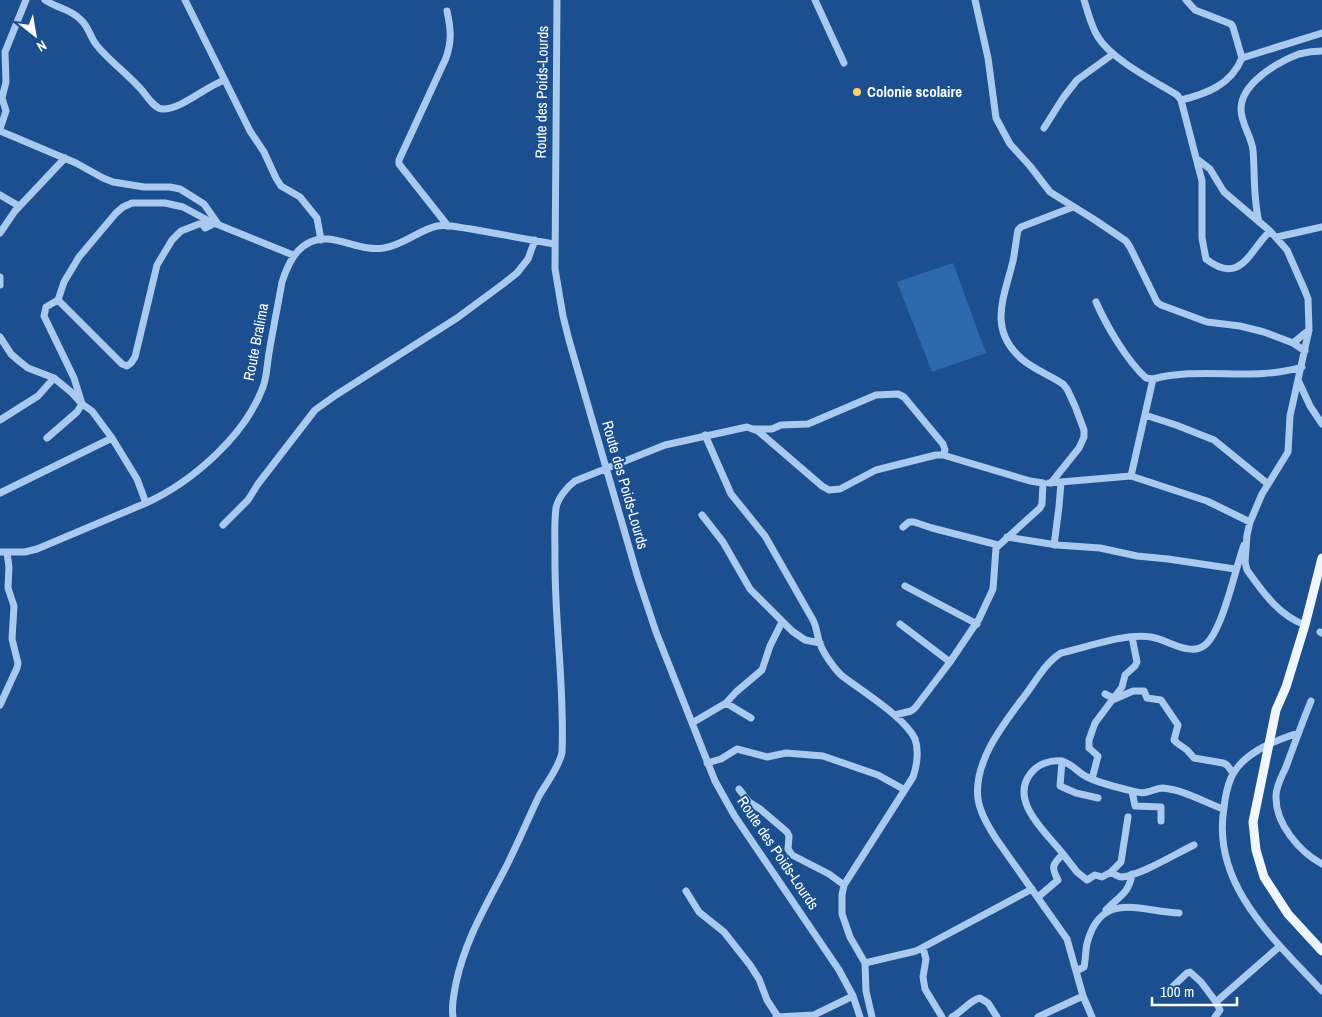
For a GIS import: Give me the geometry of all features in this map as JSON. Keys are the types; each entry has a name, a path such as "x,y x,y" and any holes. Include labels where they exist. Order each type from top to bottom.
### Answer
{"main road":[{"path":"1322,558 1305,625 1286,687 1276,710 1253,822 1256,850 1264,877 1283,906 1322,951"}],"street":[{"path":"26,0 5,52 6,82 2,98 6,111 0,130 65,158 113,182 144,187 180,189 204,204 217,224"},
{"path":"45,0 68,10 81,20 95,43 158,108 163,109 176,105 199,95 209,86 224,80"},
{"path":"185,0 224,80 278,182 287,190 298,195 317,218 321,240"},
{"name":"Route des Poids-Lourds","path":"557,0 555,269 563,316 578,376 648,609 707,763 734,815 839,970 853,996 860,1017"},
{"path":"816,0 844,63"},
{"path":"974,0 988,58 998,122 1010,144 1047,189 1128,244 1160,305 1197,320 1249,328 1293,343 1305,351"},
{"path":"1084,0 1097,35 1113,54 1181,100 1197,159 1202,188 1202,238 1206,259 1219,268 1229,269 1237,267 1250,258 1259,242 1270,231"},
{"path":"1186,0 1195,10 1230,24 1233,27 1242,58"},
{"path":"447,11 451,32 446,58 399,160 399,164 448,226"},
{"path":"1181,100 1204,94 1223,84 1242,58 1322,33"},
{"path":"1260,222 1255,202 1252,145 1242,116 1243,100 1250,88 1266,72 1299,54 1322,50"},
{"path":"1044,128 1076,80 1113,54"},
{"path":"0,234 7,220 65,158"},
{"path":"1092,1017 1082,996 1069,943 990,831 979,805 979,775 985,757 1020,702 1060,653 1132,637 1162,639 1189,650 1200,648 1206,644 1215,632 1223,612 1250,522 1268,484 1288,452 1290,416 1309,330 1306,291 1287,250 1270,231 1224,192 1210,169 1197,159"},
{"path":"0,195 19,206"},
{"path":"47,438 77,412 82,404 74,378 44,316 46,307 58,300 64,282 79,256 116,213 132,203 165,203 183,207 217,224 293,255 303,246 321,240 333,240 363,248 386,248 428,229 448,226 554,244"},
{"path":"895,716 915,708 977,624 993,589 995,552 998,546 1040,508 1047,483 1083,442 1084,430 1067,389 1063,384 1023,360 1008,343 1003,330 1000,306 1012,263 1018,230 1021,227 1073,207"},
{"path":"58,300 122,364 127,366 132,363 135,357 157,265 172,240 181,231 199,224 202,224 205,228 217,224"},
{"path":"1276,237 1322,227"},
{"path":"223,525 248,500 315,410 456,318 503,284 528,260 535,240"},
{"name":"Route Bralima","path":"3,552 25,552 54,543 146,503 188,478 214,456 239,430 254,408 264,385 282,282 293,255"},
{"path":"0,277 0,285"},
{"path":"1096,302 1107,325 1146,378 1153,379 1193,372 1278,373 1302,367"},
{"path":"1293,343 1309,330"},
{"path":"0,337 11,354 19,361 28,368 54,378 92,411 112,438 137,479 146,503"},
{"path":"0,420 38,396 54,378"},
{"path":"1131,476 1153,379"},
{"path":"1298,382 1322,424"},
{"path":"754,429 761,427 772,429 781,425 808,424 876,395 898,394 904,397 943,444 945,450 943,455"},
{"path":"1145,415 1214,440 1268,484"},
{"path":"453,1017 452,1004 460,964 465,950 483,908 507,865 540,796 558,766 562,753 560,665 555,593 556,508 571,484 660,446 747,427 754,429 829,490 840,489 876,470 936,455 943,455 1047,483 1131,476 1207,501 1250,522"},
{"path":"705,436 731,494 766,536 817,628 820,644 841,675 895,716 911,733 916,744 915,770 905,790 844,885 842,895 842,914 850,937 865,963 866,991 872,1017"},
{"path":"0,494 112,438"},
{"path":"1054,545 1060,507 1061,482"},
{"path":"702,515 723,542 750,589 782,622 799,636 820,644"},
{"path":"903,526 909,522 914,522 998,546"},
{"path":"1247,535 1245,562 1247,570 1281,612 1294,621 1305,625"},
{"path":"1007,537 1054,545 1100,548 1137,556 1235,569"},
{"path":"0,705 18,663 12,639 14,606 8,588 9,567 3,552"},
{"path":"904,586 977,624"},
{"path":"692,724 726,703 762,670 770,646 782,622"},
{"path":"900,624 950,662"},
{"path":"1092,779 1098,756 1089,748 1089,740 1095,724 1122,687 1125,675 1137,662 1132,637"},
{"path":"1106,694 1114,698 1129,692 1144,691 1147,698 1161,700 1178,726 1174,741 1188,750 1194,758 1223,763 1233,773"},
{"path":"1311,701 1277,790 1276,806 1291,836 1307,853 1322,864"},
{"path":"726,703 751,718"},
{"path":"1298,732 1268,743 1233,773 1226,792 1223,809 1223,844 1232,878 1252,913 1322,991"},
{"path":"707,763 721,759 737,749 767,757 786,753 823,756 878,775 905,790"},
{"path":"1128,817 1121,862 1111,872 1102,877 1096,874 1085,880 1037,823 1026,806 1023,797 1024,782 1034,769 1046,763 1062,761 1092,779 1132,791 1144,793 1158,788 1167,789 1186,794 1223,809"},
{"path":"1062,761 1060,786 1076,793 1098,798"},
{"path":"739,789 749,802 787,832 789,836 788,849 792,854 829,874 844,885"},
{"path":"1132,791 1135,806 1162,807 1161,821"},
{"path":"1111,872 1120,877 1147,870 1153,865 1194,845"},
{"path":"1038,897 1058,880 1053,869 1054,864 1063,854"},
{"path":"1078,980 1076,971 1084,967 1087,941 1094,926 1117,899 1126,892 1132,874"},
{"path":"865,963 924,948 1032,889"},
{"path":"686,891 699,912 721,928 750,965 759,979 767,1000 777,1017 814,1014 853,996"},
{"path":"1103,914 1114,909 1129,907 1165,913 1180,913"},
{"path":"1216,1002 1280,946"},
{"path":"924,948 926,959 923,978 925,989 942,1017"},
{"path":"1165,994 1190,972 1201,982 1216,1002 1220,1010 1215,1017"},
{"path":"1038,1017 1082,996"},
{"path":"952,1017 962,1011 973,1000 980,998 988,1004 997,1017"}],"shaded area":[{"path":"953,263 986,353 932,372 897,282"}],"place":[{"name":"Colonie scolaire","path":"857,92"}]}
